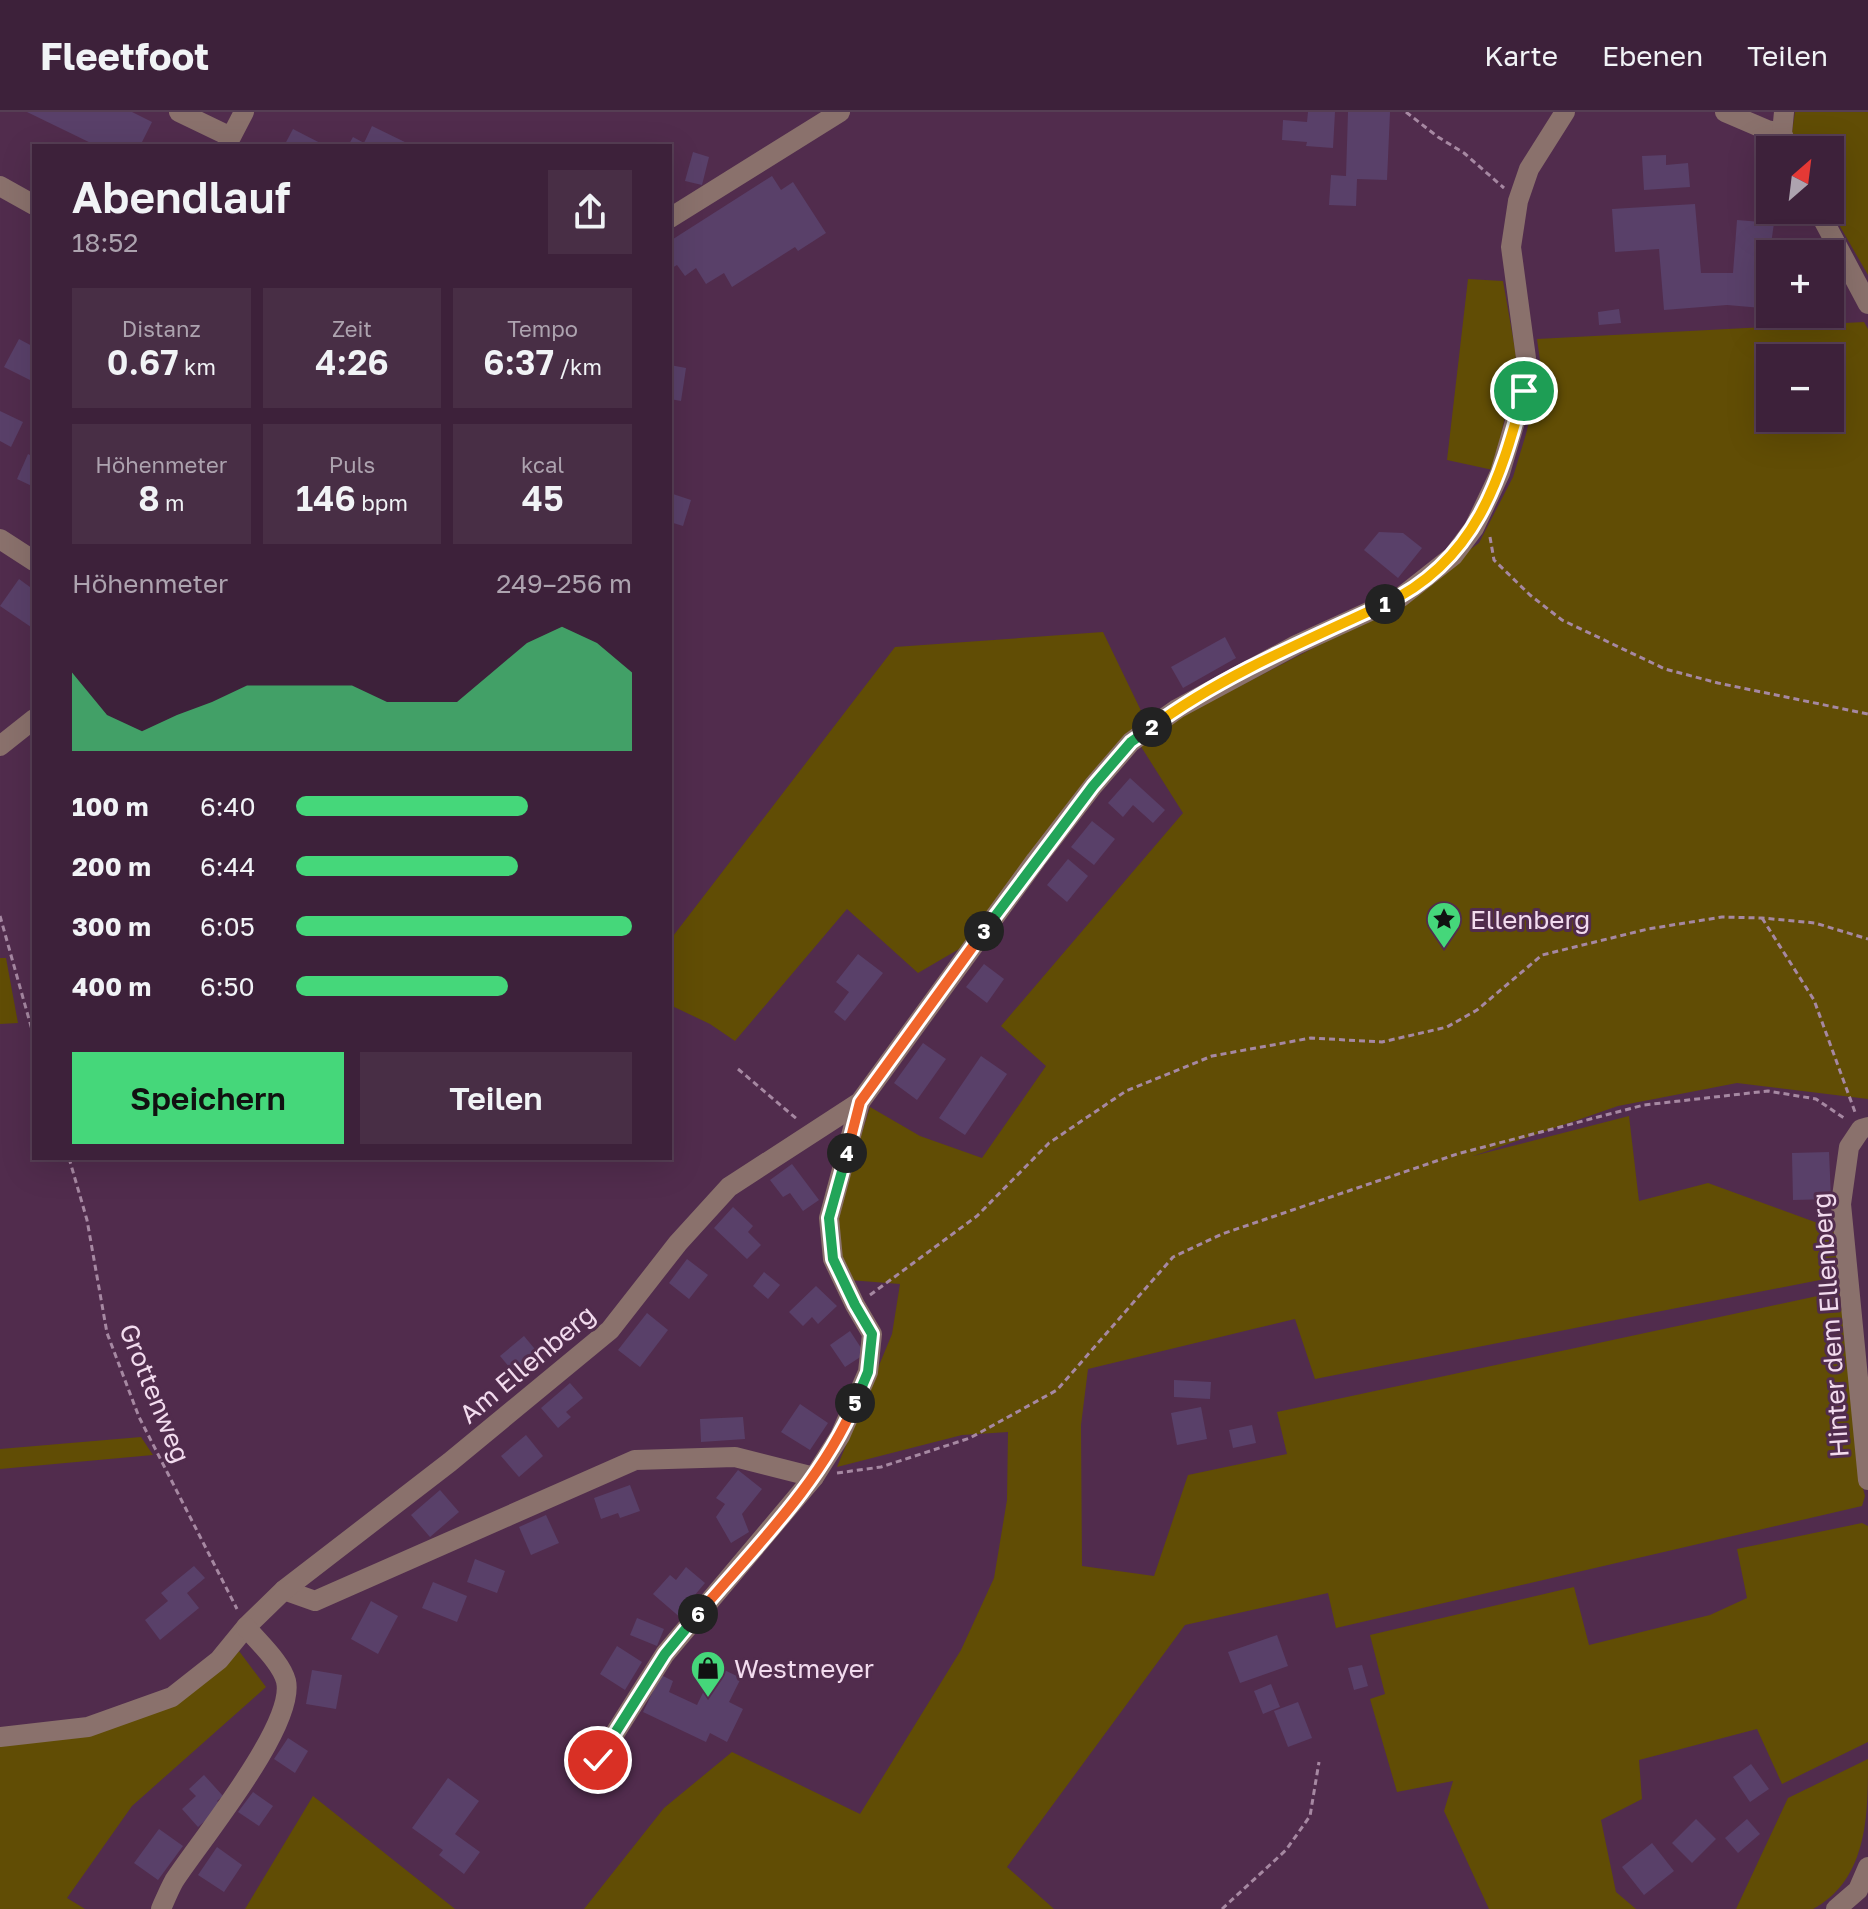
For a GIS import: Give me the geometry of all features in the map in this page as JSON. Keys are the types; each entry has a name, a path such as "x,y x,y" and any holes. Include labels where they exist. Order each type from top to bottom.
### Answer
{"street":[{"path":"179,112 231,137 244,112"},
{"path":"672,217 840,112"},
{"name":"Am Ellenberg","path":"598,1760 665,1654 814,1477 840,1436 868,1372 872,1334 833,1259 829,1218 860,1102 1036,860 1131,742 1177,709 1296,645 1401,597 1453,556 1474,528 1500,473 1524,391 1526,358 1511,247 1518,201 1529,169 1565,112"},
{"path":"1725,112 1767,130 1785,132"},
{"path":"0,186 32,204"},
{"path":"1825,224 1868,304"},
{"path":"2,546 32,560"},
{"path":"0,746 32,721"},
{"name":"Am Ellenberg","path":"0,1737 88,1727 172,1697 219,1660 246,1627 284,1590 450,1462 610,1330 678,1243 729,1187 860,1102"},
{"name":"Hinter dem Ellenberg","path":"1864,1128 1849,1147 1841,1204 1868,1480"},
{"path":"284,1590 315,1601 635,1460 735,1457 814,1477"},
{"path":"161,1909 172,1884 260,1755 277,1726 286,1702 286,1683 282,1672 246,1627"},
{"path":"1836,1909 1858,1890 1868,1867"}],"path":[{"path":"1406,112 1464,153 1518,201"},
{"path":"1474,528 1490,533 1494,560 1530,595 1562,620 1665,669 1868,714"},
{"path":"0,916 32,1030"},
{"path":"855,1305 977,1216 1049,1143 1126,1091 1212,1056 1311,1038 1382,1042 1447,1027 1477,1010 1542,955 1648,929 1722,917 1762,918 1815,923 1868,939"},
{"path":"1762,918 1814,1000 1864,1128"},
{"path":"738,1069 813,1132"},
{"path":"814,1477 881,1467 970,1438 1057,1390 1173,1257 1222,1234 1442,1159 1644,1105 1768,1091 1816,1099 1864,1128"},
{"name":"Grottenweg","path":"70,1160 87,1220 107,1333 139,1417 246,1627"},
{"path":"1222,1909 1286,1850 1310,1816 1319,1762"}],"shaded area":[{"path":"1795,112 1868,112 1868,275 1839,224 1844,224 1844,136 1794,136"},
{"path":"1468,279 1503,281 1516,355 1493,470 1447,460"},
{"path":"1864,322 1868,329 1868,1099 1737,1083 1618,1106 1473,1156 1629,1116 1639,1201 1708,1183 1834,1229 1840,1268 1835,1277 1315,1379 1295,1319 1088,1369 1081,1425 1082,1566 1154,1576 1188,1475 1287,1454 1277,1412 1836,1292 1841,1295 1858,1470 1865,1496 1862,1506 1336,1628 1328,1593 1185,1625 1007,1867 1054,1909 584,1909 664,1808 732,1752 860,1814 961,1650 994,1578 1007,1500 1008,1432 962,1435 837,1467 892,1334 900,1284 849,1280 841,1262 835,1218 870,1107 920,1136 982,1158 1046,1066 1001,1026 1183,813 1140,745 1184,715 1389,609 1479,543 1513,477 1537,390 1540,360 1537,339 1756,328 1844,328 1844,323"},
{"path":"1103,632 1145,719 1123,737 971,942 918,973 847,909 735,1041 710,1024 672,1006 672,937 895,647"},
{"path":"0,958 6,958 18,1023 0,1024"},
{"path":"141,1437 153,1455 0,1469 0,1449"},
{"path":"1862,1523 1868,1526 1868,1742 1782,1784 1757,1729 1639,1760 1642,1799 1601,1820 1616,1892 1636,1909 1489,1909 1444,1811 1453,1781 1397,1792 1370,1699 1385,1694 1370,1635 1574,1587 1589,1645 1710,1615 1747,1598 1737,1549"},
{"path":"239,1651 266,1687 132,1806 67,1898 85,1909 0,1909 0,1746 174,1703"},
{"path":"1868,1759 1865,1823 1855,1863 1845,1881 1813,1909 1736,1909 1788,1798"},
{"path":"313,1796 455,1909 245,1909"}],"building":[{"path":"27,112 132,112 152,122 141,144 93,144"},
{"path":"1308,112 1335,112 1333,148 1282,140 1283,120 1307,122"},
{"path":"1348,112 1390,112 1387,180 1357,179 1356,206 1329,205 1331,175 1346,176"},
{"path":"372,126 409,144 349,144 353,137 364,143"},
{"path":"293,129 322,144 285,144"},
{"path":"693,152 709,157 702,185 685,181"},
{"path":"1666,155 1666,165 1688,163 1690,187 1644,190 1642,156"},
{"path":"772,176 781,190 793,182 826,233 798,251 795,247 732,287 724,273 706,284 696,268 685,276 677,265 672,268 672,240"},
{"path":"1695,204 1701,273 1733,273 1737,220 1774,224 1772,240 1756,240 1756,307 1727,305 1664,310 1659,249 1615,252 1612,209"},
{"path":"1619,309 1621,323 1599,325 1598,312"},
{"path":"19,339 32,346 30,380 4,367"},
{"path":"672,365 686,368 681,401 672,399"},
{"path":"0,411 23,422 11,447 0,441"},
{"path":"28,454 32,456 32,486 17,479"},
{"path":"672,494 691,500 683,526 672,523"},
{"path":"1379,532 1403,533 1422,548 1398,578 1364,550"},
{"path":"19,579 32,589 32,626 31,627 0,606"},
{"path":"1225,637 1236,658 1183,688 1171,667"},
{"path":"1130,778 1165,810 1153,823 1133,805 1123,817 1108,803"},
{"path":"1092,821 1115,839 1094,865 1071,847"},
{"path":"1068,859 1088,876 1067,902 1047,885"},
{"path":"858,954 883,973 845,1021 834,1012 849,992 836,982"},
{"path":"984,964 1004,979 987,1003 966,987"},
{"path":"923,1043 946,1059 917,1100 894,1083"},
{"path":"981,1056 1007,1074 965,1135 939,1118"},
{"path":"1829,1152 1831,1199 1793,1200 1792,1153"},
{"path":"792,1164 819,1200 803,1211 790,1193 783,1197 770,1180"},
{"path":"733,1207 753,1226 748,1232 761,1245 747,1259 714,1228"},
{"path":"687,1259 708,1275 689,1299 669,1283"},
{"path":"764,1272 780,1285 768,1299 753,1286"},
{"path":"816,1286 837,1306 818,1324 812,1317 803,1326 789,1312"},
{"path":"647,1313 668,1330 640,1367 618,1350"},
{"path":"850,1331 865,1354 845,1367 830,1345"},
{"path":"524,1336 544,1360 520,1380 500,1356"},
{"path":"1174,1380 1211,1382 1210,1399 1174,1397"},
{"path":"570,1383 583,1398 566,1412 571,1417 558,1428 541,1408"},
{"path":"800,1404 828,1423 810,1450 781,1432"},
{"path":"1201,1407 1207,1439 1177,1445 1171,1413"},
{"path":"743,1417 745,1439 701,1442 700,1419"},
{"path":"1252,1425 1256,1443 1233,1448 1229,1430"},
{"path":"526,1435 543,1456 519,1477 501,1456"},
{"path":"738,1470 762,1489 742,1514 749,1532 731,1543 716,1517 725,1504 716,1498"},
{"path":"630,1485 640,1511 620,1518 618,1513 601,1519 594,1498"},
{"path":"440,1490 459,1512 430,1537 411,1515"},
{"path":"546,1515 559,1543 531,1555 519,1527"},
{"path":"475,1559 505,1571 497,1593 467,1582"},
{"path":"194,1566 205,1578 187,1593 199,1608 160,1640 145,1620 168,1601 161,1593"},
{"path":"686,1567 705,1583 694,1596 699,1600 682,1619 653,1594 670,1575 676,1580"},
{"path":"433,1582 467,1596 457,1622 422,1608"},
{"path":"371,1601 398,1616 378,1654 351,1639"},
{"path":"637,1618 664,1629 657,1646 630,1635"},
{"path":"1277,1635 1288,1666 1240,1683 1228,1652"},
{"path":"617,1646 642,1662 625,1690 600,1674"},
{"path":"1362,1665 1368,1686 1354,1690 1348,1668"},
{"path":"716,1666 741,1678 729,1702 743,1709 727,1742 710,1733 706,1742 643,1712 661,1675 673,1681 669,1692 697,1705"},
{"path":"312,1670 342,1675 336,1709 306,1704"},
{"path":"1271,1684 1280,1707 1263,1714 1254,1691"},
{"path":"1298,1702 1312,1738 1288,1747 1274,1711"},
{"path":"288,1738 308,1751 295,1773 274,1759"},
{"path":"1751,1764 1769,1789 1750,1802 1733,1777"},
{"path":"204,1775 223,1796 217,1801 222,1806 198,1827 182,1809 196,1796 189,1789"},
{"path":"448,1778 479,1801 455,1834 480,1852 464,1874 439,1855 443,1850 412,1828"},
{"path":"253,1792 273,1806 259,1826 238,1812"},
{"path":"1696,1819 1716,1839 1692,1863 1672,1843"},
{"path":"1747,1819 1760,1834 1738,1853 1725,1838"},
{"path":"159,1829 183,1846 158,1880 134,1863"},
{"path":"1652,1843 1674,1871 1644,1895 1622,1867"},
{"path":"217,1847 242,1865 224,1892 198,1875"}],"place":[{"name":"Ellenberg","path":"1444,950"},
{"name":"Westmeyer","path":"708,1699"}],"route":[{"path":"598,1760 665,1654 814,1477 840,1436 868,1372 872,1334 833,1259 829,1218 860,1102 1036,860 1131,742 1177,709 1296,645 1401,597 1453,556 1474,528 1500,473 1524,391"}]}
